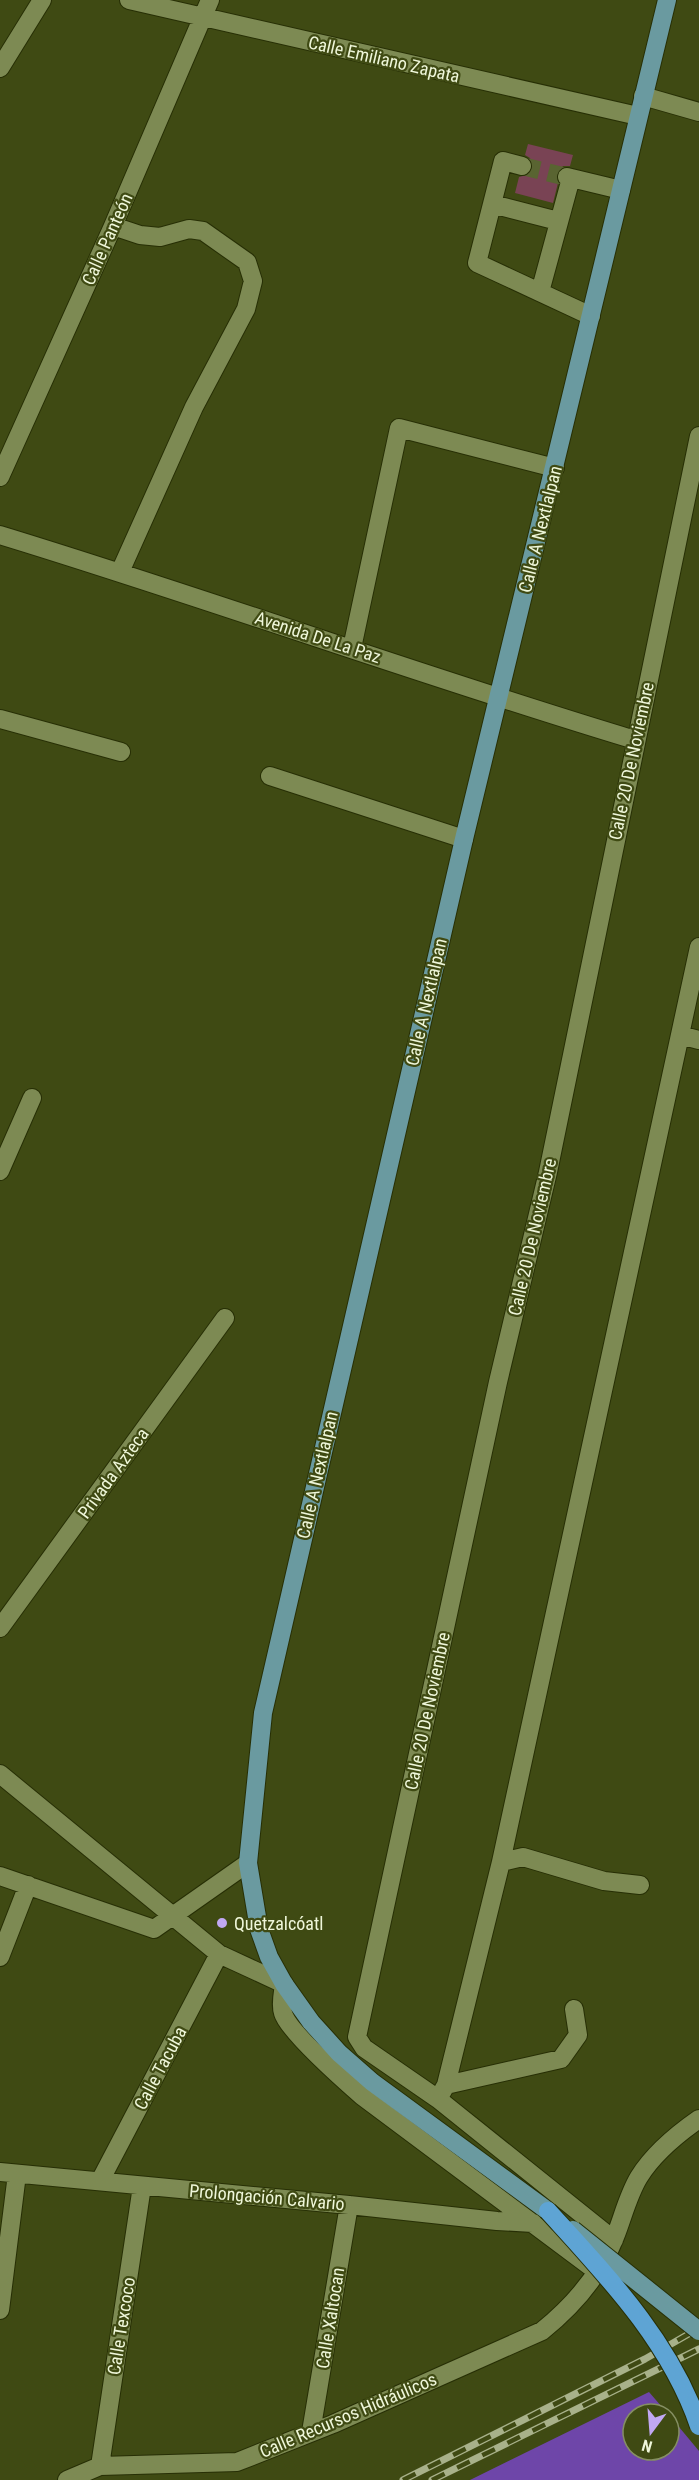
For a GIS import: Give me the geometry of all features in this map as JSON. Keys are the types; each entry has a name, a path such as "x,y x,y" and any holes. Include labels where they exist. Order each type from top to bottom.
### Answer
{"highway":[{"path":"548,2211 606,2274 649,2330 670,2360 690,2398 699,2426"}],"main road":[{"name":"Calle A Nextlalpan","path":"667,0 464,839 263,1713 248,1863 259,1929 284,1984 296,2002 339,2053 372,2082 548,2211 699,2331"}],"street":[{"path":"0,68 42,0"},
{"name":"Calle Emiliano Zapata","path":"129,0 638,116"},
{"name":"Calle Panteón","path":"0,477 113,226 210,0"},
{"path":"644,96 699,112"},
{"path":"522,166 503,161 477,263 591,316"},
{"path":"540,292 558,221 563,210 569,177 621,190"},
{"path":"492,204 558,221"},
{"path":"113,226 140,235 160,237 189,229 203,231 247,262 253,281 246,309 194,407 120,572"},
{"path":"352,648 399,428 555,468"},
{"name":"Calle 20 De Noviembre","path":"442,2092 363,2048 357,2037 498,1382 548,1172 699,436"},
{"name":"Avenida De La Paz","path":"0,535 352,648 498,699 635,740"},
{"path":"2,716 121,752"},
{"path":"270,776 464,839"},
{"path":"442,2092 501,1862 699,947"},
{"path":"680,1035 699,1040"},
{"path":"0,1171 32,1098"},
{"name":"Privada Azteca","path":"0,1628 225,1318"},
{"path":"0,1774 171,1917 219,1954 284,1984 283,2014 304,2041 335,2072 362,2096 597,2271"},
{"path":"501,1862 523,1857 604,1881 640,1886"},
{"path":"0,1876 154,1929 248,1863"},
{"path":"0,1957 28,1885"},
{"name":"Calle Tacuba","path":"100,2181 219,1954"},
{"path":"442,2092 561,2059 578,2035 574,2009"},
{"path":"442,2092 614,2240"},
{"name":"Calle Recursos Hidráulicos","path":"67,2480 100,2466 237,2462 542,2331 564,2313 597,2271 614,2240 639,2178 652,2159 675,2136 699,2119"},
{"path":"0,2310 9,2173"},
{"name":"Prolongación Calvario","path":"9,2173 533,2223"},
{"name":"Calle Texcoco","path":"100,2466 142,2186"},
{"name":"Calle Xaltocan","path":"311,2432 349,2205"}],"shaded area":[{"path":"649,2392 658,2402 629,2402"},
{"path":"621,2406 621,2462 681,2462 681,2429 699,2451 699,2480 470,2480"}],"building":[{"path":"528,144 573,155 570,166 563,166 556,174 558,183 553,203 515,193 519,177 530,174 533,168 530,158 525,155"}],"tunnel":[{"path":"522,166 567,177"}],"railway":[{"path":"403,2480 645,2359 699,2328"},
{"path":"432,2480 699,2349"}],"place":[{"name":"Quetzalcóatl","path":"222,1923"}]}
